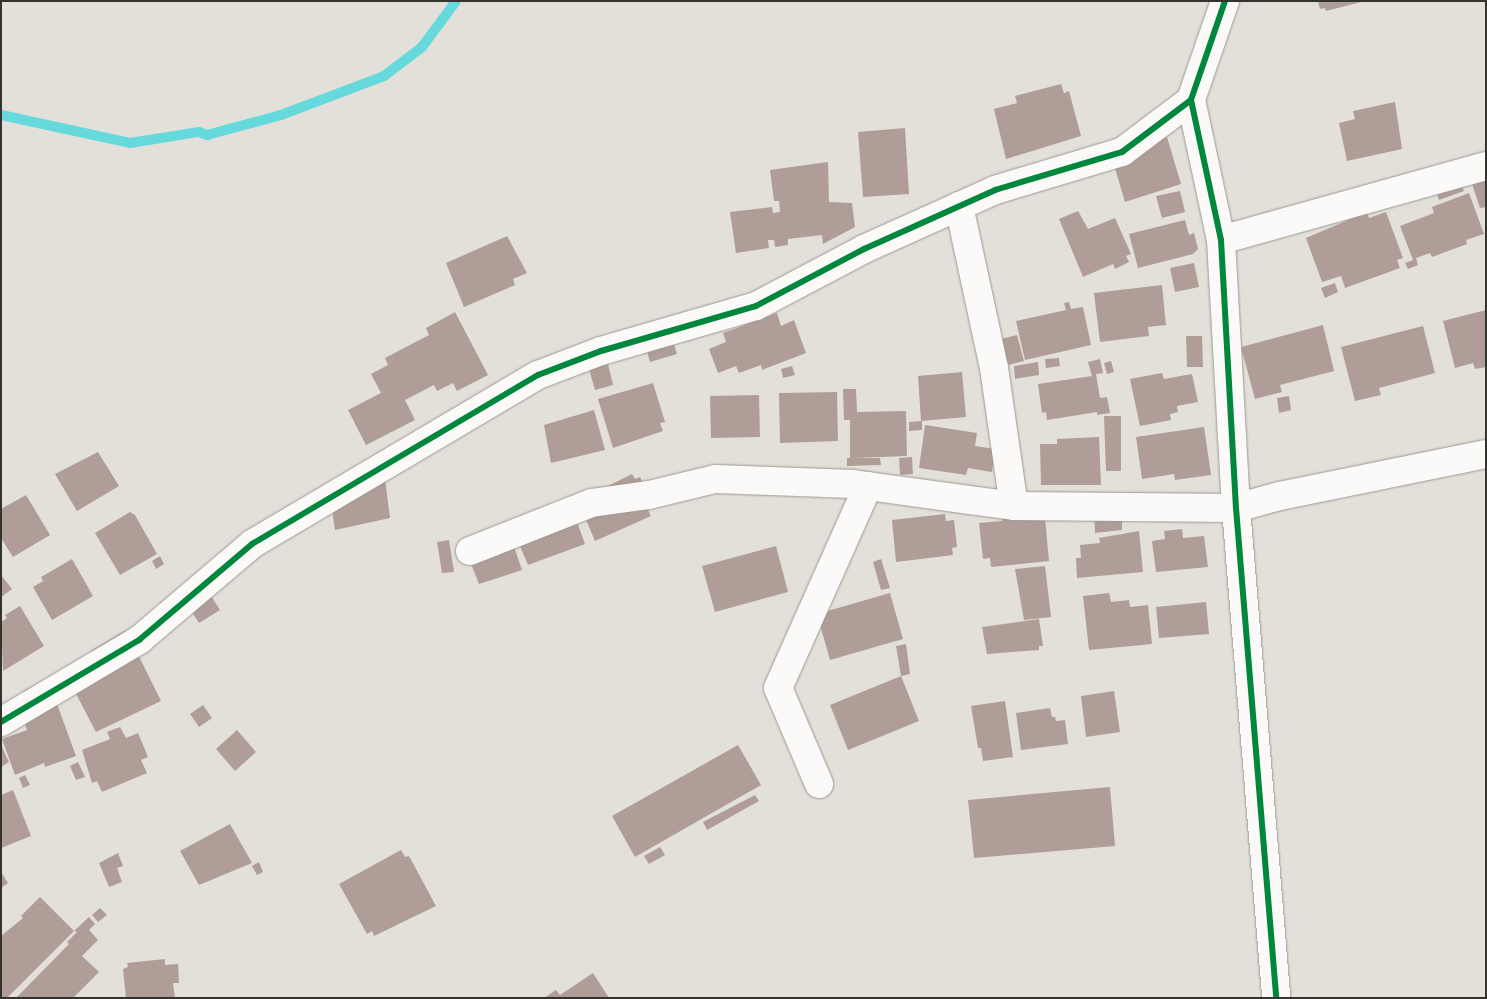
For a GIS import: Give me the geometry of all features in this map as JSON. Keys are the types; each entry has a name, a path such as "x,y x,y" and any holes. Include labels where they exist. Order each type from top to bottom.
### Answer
{"street":[{"path":"1225,1 1191,100 1221,240 1236,508 1276,998"},
{"path":"1,722 139,640 252,544 538,375 601,351 756,306 864,250 994,190 1122,152 1191,100"},
{"path":"1221,240 1486,166"},
{"path":"959,206 994,368 1014,506"},
{"path":"470,552 591,504 649,495 715,479 868,486 1014,506 1236,508 1280,496 1486,454"},
{"path":"820,784 778,688 868,486"}],"building":[{"path":"1318,1 1361,2 1326,11 1325,8 1320,9"},
{"path":"1061,84 1064,93 1069,91 1081,136 1006,159 994,109 1017,103 1015,96"},
{"path":"1395,102 1402,149 1347,161 1339,123 1355,119 1353,111"},
{"path":"905,128 909,194 863,197 858,132"},
{"path":"1167,137 1181,184 1125,202 1111,155"},
{"path":"828,162 829,202 852,203 855,227 823,244 822,235 788,239 788,245 775,247 774,240 768,240 769,248 736,253 730,212 772,207 773,213 780,212 779,201 774,201 770,170"},
{"path":"1455,165 1464,191 1439,200 1430,174"},
{"path":"1486,176 1486,207 1480,208 1471,181"},
{"path":"1180,191 1185,212 1162,218 1156,196"},
{"path":"1469,193 1484,234 1466,240 1467,244 1432,257 1430,253 1416,258 1418,265 1408,269 1405,263 1413,260 1400,226 1434,213 1432,207"},
{"path":"1078,211 1088,229 1115,218 1131,254 1126,256 1129,262 1115,269 1113,264 1083,277 1059,219"},
{"path":"1367,212 1369,218 1386,212 1403,258 1397,260 1400,268 1345,288 1341,276 1322,282 1306,238"},
{"path":"1185,220 1189,235 1194,233 1198,249 1193,254 1138,268 1129,234"},
{"path":"507,236 527,273 513,279 515,285 464,307 446,263"},
{"path":"1194,263 1199,287 1175,292 1170,268"},
{"path":"1335,283 1338,292 1325,298 1321,288"},
{"path":"1162,285 1166,325 1148,327 1149,336 1100,342 1094,293"},
{"path":"1069,302 1071,309 1083,307 1091,345 1025,360 1016,321 1066,310 1064,303"},
{"path":"1486,310 1486,367 1475,369 1473,363 1455,368 1443,321"},
{"path":"455,312 488,375 457,391 453,383 437,391 434,385 405,400 415,420 366,445 348,410 381,393 371,374 388,365 385,358 429,335 426,328"},
{"path":"777,313 781,326 794,320 806,353 762,370 761,365 739,373 736,366 718,373 709,349 726,342 723,333"},
{"path":"1323,325 1334,371 1280,385 1282,392 1255,399 1241,347"},
{"path":"1423,326 1435,373 1379,388 1381,395 1355,401 1341,347"},
{"path":"669,329 677,354 650,362 643,337"},
{"path":"1017,335 1024,361 1008,365 1001,339"},
{"path":"1186,336 1202,336 1203,367 1187,367"},
{"path":"1059,358 1060,366 1046,368 1045,359"},
{"path":"1100,359 1103,373 1096,374 1100,398 1107,397 1110,413 1097,415 1097,412 1047,420 1046,412 1042,413 1038,384 1092,376 1088,362"},
{"path":"1111,361 1114,372 1107,374 1104,363"},
{"path":"1038,362 1039,375 1015,379 1014,366"},
{"path":"608,364 613,385 595,390 589,369"},
{"path":"792,366 795,375 783,378 781,369"},
{"path":"962,372 966,417 921,421 918,376"},
{"path":"1162,373 1164,379 1192,374 1198,402 1177,406 1178,412 1170,414 1171,420 1140,426 1130,379"},
{"path":"653,383 665,422 660,423 663,431 613,448 598,399"},
{"path":"843,389 856,389 857,412 906,411 907,456 855,458 880,458 881,465 847,466 847,458 850,458 850,420 844,420"},
{"path":"837,392 838,441 780,443 779,393"},
{"path":"759,395 760,437 711,438 710,396"},
{"path":"1289,396 1291,410 1279,413 1277,398"},
{"path":"594,410 605,450 551,463 544,425"},
{"path":"1104,416 1121,416 1121,471 1106,471"},
{"path":"922,421 922,430 909,431 909,422"},
{"path":"925,425 977,433 975,446 995,449 992,472 968,468 966,475 919,468"},
{"path":"1204,427 1211,475 1175,480 1174,474 1142,479 1136,437"},
{"path":"1099,437 1101,485 1041,485 1040,444 1057,444 1057,439"},
{"path":"98,452 119,486 77,511 55,474"},
{"path":"912,457 913,474 900,475 899,458"},
{"path":"632,474 635,479 640,477 652,506 647,508 651,516 595,541 578,501"},
{"path":"385,479 390,518 335,530 329,487"},
{"path":"26,495 50,535 13,557 1,538 1,509"},
{"path":"571,505 585,544 528,565 520,546 529,543 524,530"},
{"path":"1122,507 1122,530 1095,533 1094,508"},
{"path":"130,512 135,515 157,554 120,575 95,533"},
{"path":"945,514 946,521 954,520 957,547 952,548 953,555 896,562 892,520"},
{"path":"1002,518 1045,518 1049,561 991,567 990,558 983,559 979,523 1002,521"},
{"path":"1182,529 1183,538 1204,536 1208,567 1156,572 1152,541 1165,539 1164,531"},
{"path":"1139,531 1143,572 1077,578 1076,558 1081,558 1080,545 1100,543 1099,538"},
{"path":"509,532 522,570 479,584 464,546"},
{"path":"449,540 454,572 442,573 437,542"},
{"path":"776,546 788,592 715,612 702,566"},
{"path":"160,556 164,564 156,569 152,561"},
{"path":"72,559 93,596 52,620 33,587 43,581 41,577"},
{"path":"881,559 890,588 881,590 873,562"},
{"path":"1045,566 1051,617 1024,620 1015,569"},
{"path":"1,575 12,589 1,597"},
{"path":"205,586 220,610 199,623 184,600"},
{"path":"890,593 903,639 830,660 817,614"},
{"path":"1109,593 1111,602 1129,600 1130,607 1148,605 1152,644 1089,650 1083,596"},
{"path":"1206,602 1209,634 1159,638 1156,607"},
{"path":"20,606 44,646 3,671 1,622 7,618 5,615"},
{"path":"1039,619 1043,646 1039,646 1039,650 987,654 982,627"},
{"path":"126,630 161,701 96,732 73,688 104,672 91,651"},
{"path":"906,644 910,674 901,676 896,646"},
{"path":"901,676 919,721 848,750 830,705"},
{"path":"49,682 76,756 45,767 44,763 15,775 2,739 27,730 24,721 29,701 25,690"},
{"path":"1114,691 1120,732 1086,737 1081,696"},
{"path":"1005,701 1013,757 983,761 981,748 978,748 971,706"},
{"path":"203,705 212,718 199,727 190,714"},
{"path":"1050,708 1052,717 1055,717 1056,721 1065,720 1068,744 1021,750 1016,713"},
{"path":"120,727 126,738 138,733 148,757 141,760 147,773 102,792 97,781 92,783 82,750 110,739 107,732"},
{"path":"237,730 256,752 235,771 216,749"},
{"path":"1,745 9,762 1,767"},
{"path":"738,745 761,785 635,857 612,816"},
{"path":"78,762 85,777 76,780 70,766"},
{"path":"25,775 30,785 23,788 19,778"},
{"path":"1110,787 1115,846 974,858 968,800"},
{"path":"13,790 31,836 1,848 1,795"},
{"path":"755,795 759,801 707,830 703,822"},
{"path":"230,824 252,863 199,885 180,851"},
{"path":"660,847 665,855 649,864 644,856"},
{"path":"401,850 405,857 409,856 436,906 374,936 372,931 367,934 339,884"},
{"path":"118,853 123,866 117,868 122,882 109,887 99,863"},
{"path":"259,862 263,872 257,875 252,866"},
{"path":"1,872 8,883 1,888"},
{"path":"40,897 74,931 7,998 2,998 1,936 23,918 21,916"},
{"path":"100,908 107,915 98,922 92,915"},
{"path":"89,917 95,924 89,930 98,940 82,956 99,972 73,998 16,998 69,944 67,942 77,932 74,931"},
{"path":"165,959 165,965 178,964 179,983 173,983 175,998 126,998 123,969 128,967 127,963"},
{"path":"593,973 609,998 544,998 556,990 560,995"}],"waterway":[{"path":"1,115 130,143 199,132 207,135 281,115 384,76 422,47 456,1"}],"cycle path":[{"path":"1225,1 1191,100 1221,240 1236,508 1276,998"},
{"path":"1,722 139,640 252,544 538,375 601,351 756,306 864,249 995,190 1122,152 1191,100"}]}
